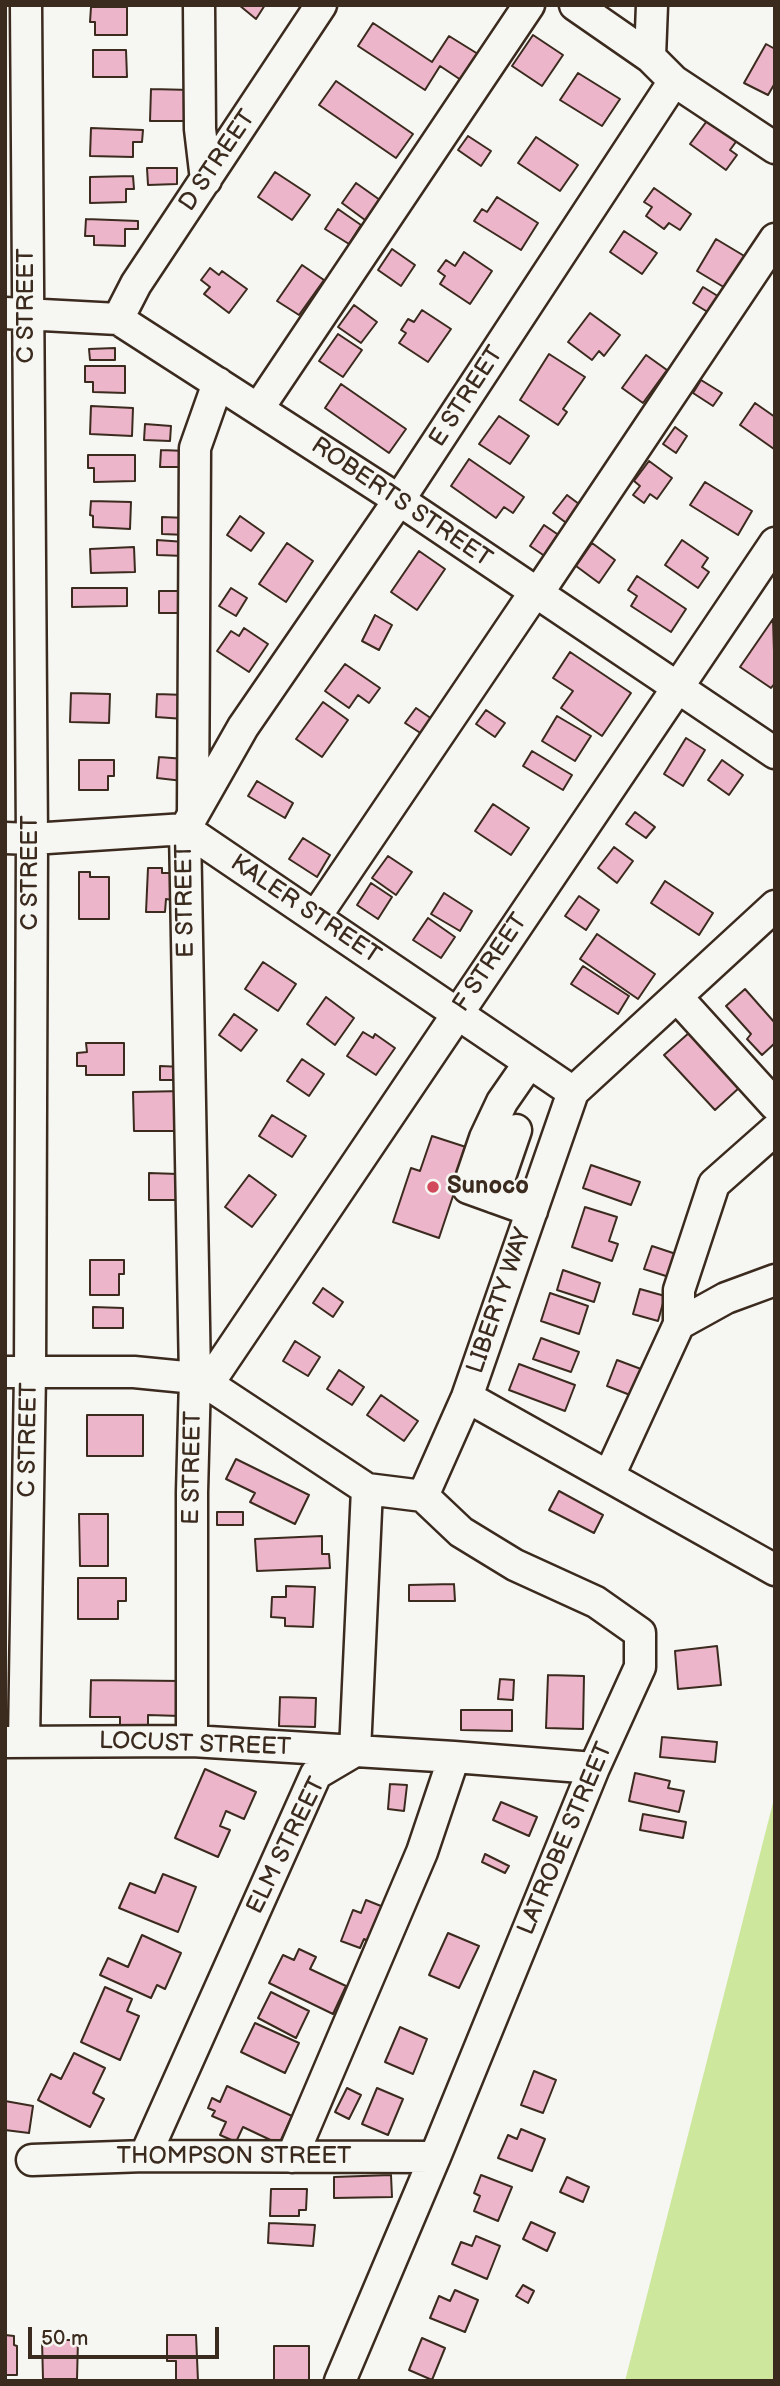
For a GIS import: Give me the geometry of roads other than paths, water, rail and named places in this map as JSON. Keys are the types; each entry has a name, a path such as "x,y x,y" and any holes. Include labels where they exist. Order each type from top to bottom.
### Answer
{"street":[{"name":"C STREET","path":"15,1742 18,1372 16,313 26,5"},
{"path":"199,5 200,129 206,180"},
{"name":"D STREET","path":"118,319 136,284 321,5"},
{"path":"258,409 529,5"},
{"path":"575,5 649,57 674,81 775,148"},
{"path":"649,57 652,5"},
{"name":"E STREET","path":"192,1741 192,1492 202,1381 189,822 243,727 400,500 674,81"},
{"path":"316,916 535,592 544,584 775,239"},
{"name":"ROBERTS STREET","path":"16,313 118,319 400,500 775,753"},
{"path":"18,838 189,822 195,448 218,383"},
{"name":"F STREET","path":"202,1381 457,1014 773,548"},
{"name":"KALER STREET","path":"189,822 316,916 573,1092"},
{"name":"LIBERTY WAY","path":"775,906 573,1092 519,1131 502,1200 467,1397 775,1570"},
{"path":"677,997 775,1105"},
{"path":"502,1200 519,1131 502,1102 529,1063"},
{"path":"609,1476 679,1324 679,1290 714,1184 775,1130"},
{"path":"679,1324 726,1298 775,1280"},
{"path":"18,1372 134,1373 202,1381 367,1489 423,1496 467,1397"},
{"path":"355,1751 367,1489"},
{"name":"LATROBE STREET","path":"340,2381 594,1768 640,1667 640,1633 596,1602 515,1565 461,1532 423,1496"},
{"name":"LOCUST STREET","path":"15,1742 192,1741 594,1768"},
{"name":"ELM STREET","path":"145,2156 316,1774 355,1751"},
{"path":"292,2157 422,1852 454,1757"},
{"name":"THOMPSON STREET","path":"32,2160 145,2156 435,2157"}],"place":[{"name":"Sunoco","path":"433,1187"}]}
